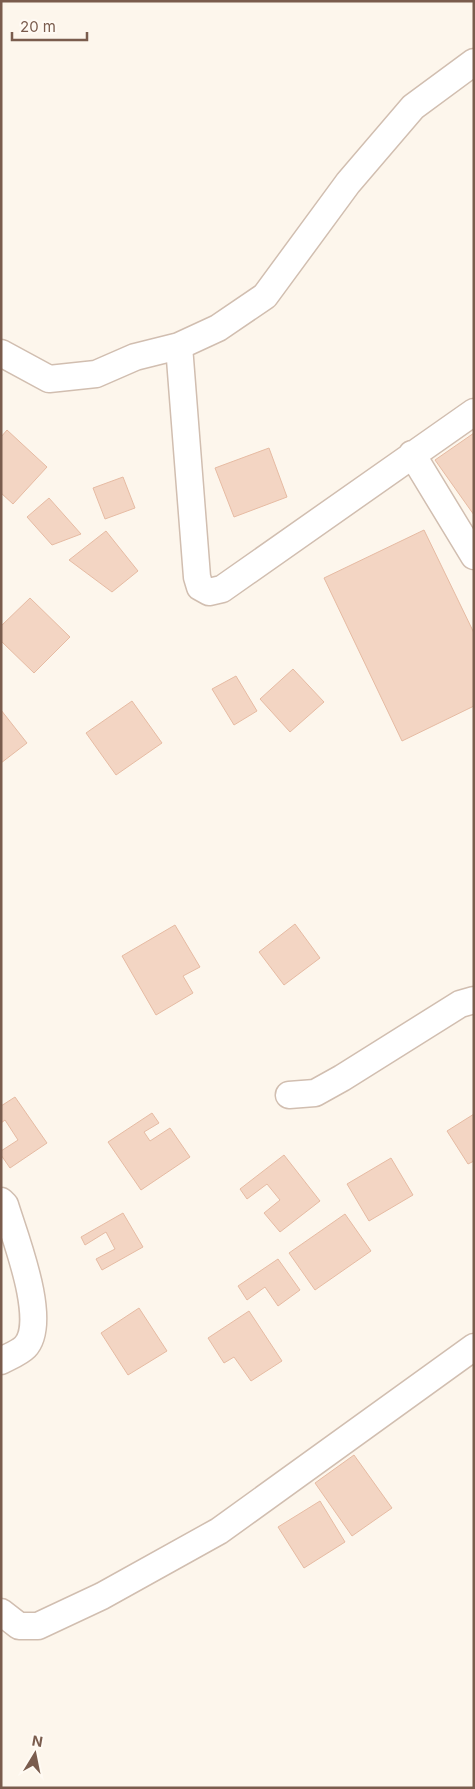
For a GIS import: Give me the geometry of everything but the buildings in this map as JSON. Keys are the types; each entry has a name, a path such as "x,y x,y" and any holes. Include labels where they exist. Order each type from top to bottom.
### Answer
{"street":[{"path":"1,353 50,379 96,374 135,358 178,346 218,328 265,296 348,183 413,107 474,62"},
{"path":"178,346 197,577 200,587 209,592 222,589 474,412"},
{"path":"412,454 474,556"},
{"path":"289,1095 315,1093 460,1004 474,1000"},
{"path":"1,1201 5,1205 28,1281 34,1312 32,1332 25,1347 1,1361"},
{"path":"1,1612 18,1626 38,1626 102,1596 218,1530 474,1347"}]}
